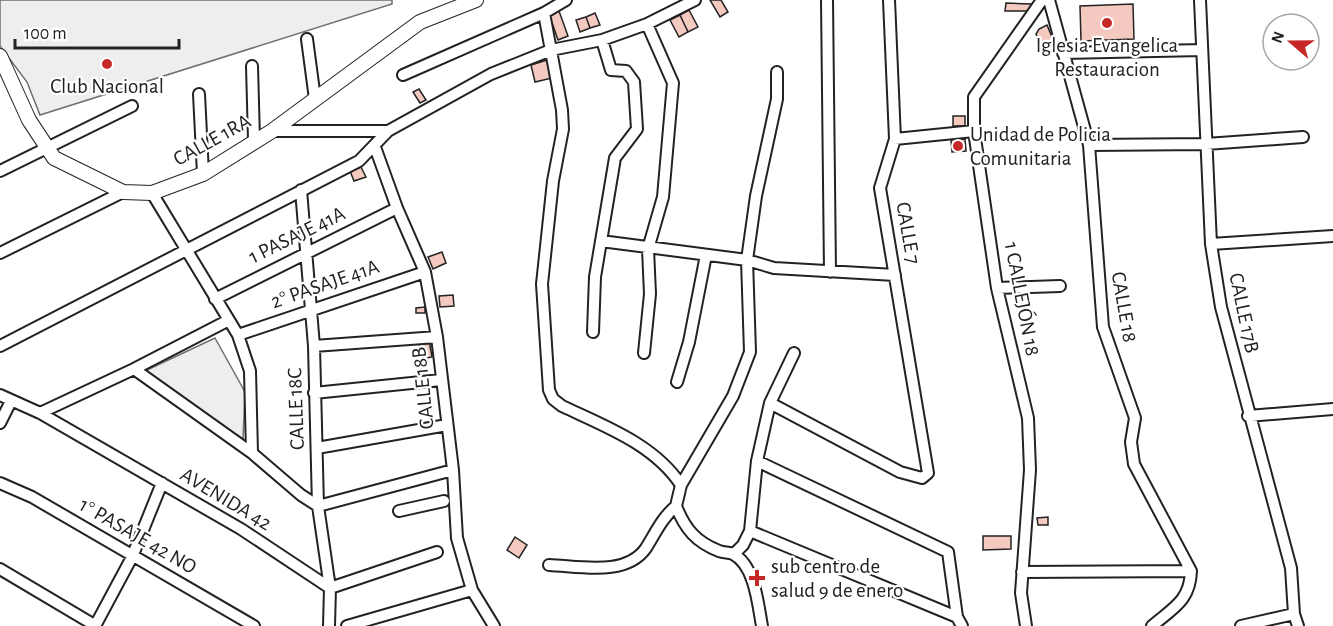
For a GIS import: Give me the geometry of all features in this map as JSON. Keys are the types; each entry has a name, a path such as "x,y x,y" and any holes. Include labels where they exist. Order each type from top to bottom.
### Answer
{"street":[{"name":"CALLE 1RA","path":"0,57 29,120 54,158 123,192 153,193 203,174 272,130 420,22 476,0"},
{"path":"403,75 544,13 566,0"},
{"path":"0,346 359,161 388,131 491,74 551,50 602,40 647,24 695,0"},
{"path":"827,0 830,272"},
{"name":"CALLE 7","path":"770,404 900,472 922,478 928,474 880,188 895,139 889,0"},
{"name":"1 CALLEJÓN 18","path":"1026,626 1021,593 1030,470 1028,418 997,288 974,131 974,96 1042,0"},
{"name":"CALLE 18","path":"1049,0 1089,145 1103,327 1135,418 1131,442 1134,464 1191,571"},
{"name":"CALLE 17B","path":"1200,0 1211,244 1221,307 1248,416 1291,568 1294,614 1298,626"},
{"path":"544,13 563,129 553,181 542,284 549,390 553,399 562,406 640,446 670,468 681,485"},
{"path":"644,353 650,294 648,249 663,197 673,83 647,24"},
{"path":"306,39 315,99"},
{"path":"593,332 596,277 615,158 637,129 634,82 626,71 611,70 602,40"},
{"path":"1063,53 1202,50"},
{"path":"252,66 254,140"},
{"path":"549,565 617,567 632,562 645,549 664,517 676,506 681,485 727,406 750,352 747,260 756,196 777,99 777,72"},
{"path":"199,94 203,174"},
{"path":"3,166 47,149 132,106"},
{"path":"272,130 388,131"},
{"path":"895,139 974,131"},
{"path":"1089,145 1206,144 1303,137"},
{"name":"CALLE 18B","path":"375,147 397,208 425,272 437,337 453,470 457,538 472,591 494,626"},
{"name":"CALLE 18C","path":"301,190 314,346 318,506 330,588 330,626"},
{"path":"0,254 123,192"},
{"path":"153,193 238,335 250,371 252,453"},
{"name":"1 PASAJE 41A","path":"215,299 397,208"},
{"path":"1211,244 1333,236"},
{"path":"601,241 648,249 747,260 774,268 895,275"},
{"path":"677,382 689,342 706,255"},
{"name":"2° PASAJE 41A","path":"238,335 425,272"},
{"path":"997,288 1060,285"},
{"path":"40,413 134,369 229,320"},
{"path":"314,346 437,337"},
{"path":"734,554 743,545 750,531 757,460 770,404 794,353"},
{"path":"134,369 252,453 301,495 318,506 453,470"},
{"path":"315,393 441,380"},
{"name":"AVENIDA 42","path":"0,395 40,413 241,529 330,588"},
{"path":"0,423 11,401"},
{"path":"1248,416 1333,409"},
{"path":"317,448 447,425"},
{"path":"757,460 948,552 959,622"},
{"name":"1° PASAJE 42 NO","path":"0,483 32,497 254,626"},
{"path":"1,570 95,626 132,556 162,483"},
{"path":"399,511 444,501"},
{"path":"676,506 691,536 708,547 734,554 750,574 757,592 762,626"},
{"path":"750,531 959,622"},
{"path":"330,588 437,552"},
{"path":"1022,572 1191,571 1190,588 1183,600 1152,626"},
{"path":"347,626 472,591"},
{"path":"1241,626 1294,614"}],"shaded area":[{"name":"Club Nacional","path":"0,0 392,0 392,4 40,115 27,82 0,46"},
{"path":"215,338 245,392 243,439 147,375 147,370"}],"building":[{"path":"710,0 721,0 728,12 720,17"},
{"path":"1006,3 1031,4 1030,11 1005,11"},
{"name":"Iglesia Evangelica Restauracion","path":"1133,4 1134,39 1081,41 1080,6"},
{"path":"689,10 698,27 688,32 680,15"},
{"path":"559,11 568,36 558,40 549,14"},
{"path":"595,13 600,25 590,28 586,17"},
{"path":"680,15 688,32 679,37 670,20"},
{"path":"586,17 590,28 580,32 576,20"},
{"path":"1047,25 1054,42 1042,47 1036,34 1039,29"},
{"path":"547,60 552,78 535,82 531,65"},
{"path":"419,89 426,100 420,103 413,92"},
{"path":"953,116 965,116 965,126 953,126"},
{"name":"Unidad de Policia Comunitaria","path":"965,139 966,151 952,152 951,140"},
{"path":"361,167 366,177 354,181 350,171"},
{"path":"442,252 446,263 433,269 428,257"},
{"path":"453,295 454,306 440,307 439,296"},
{"path":"425,307 425,313 416,313 416,308"},
{"path":"429,340 432,357 421,359 419,342"},
{"path":"1048,517 1048,525 1038,525 1037,518"},
{"path":"983,536 1011,536 1011,549 983,550"},
{"path":"515,537 527,545 519,558 507,550"}],"place":[{"name":"Iglesia Evangelica Restauracion","path":"1107,23"},
{"name":"Club Nacional","path":"107,64"},
{"name":"Unidad de Policia Comunitaria","path":"958,146"},
{"name":"sub centro de salud 9 de enero","path":"757,578"}]}
